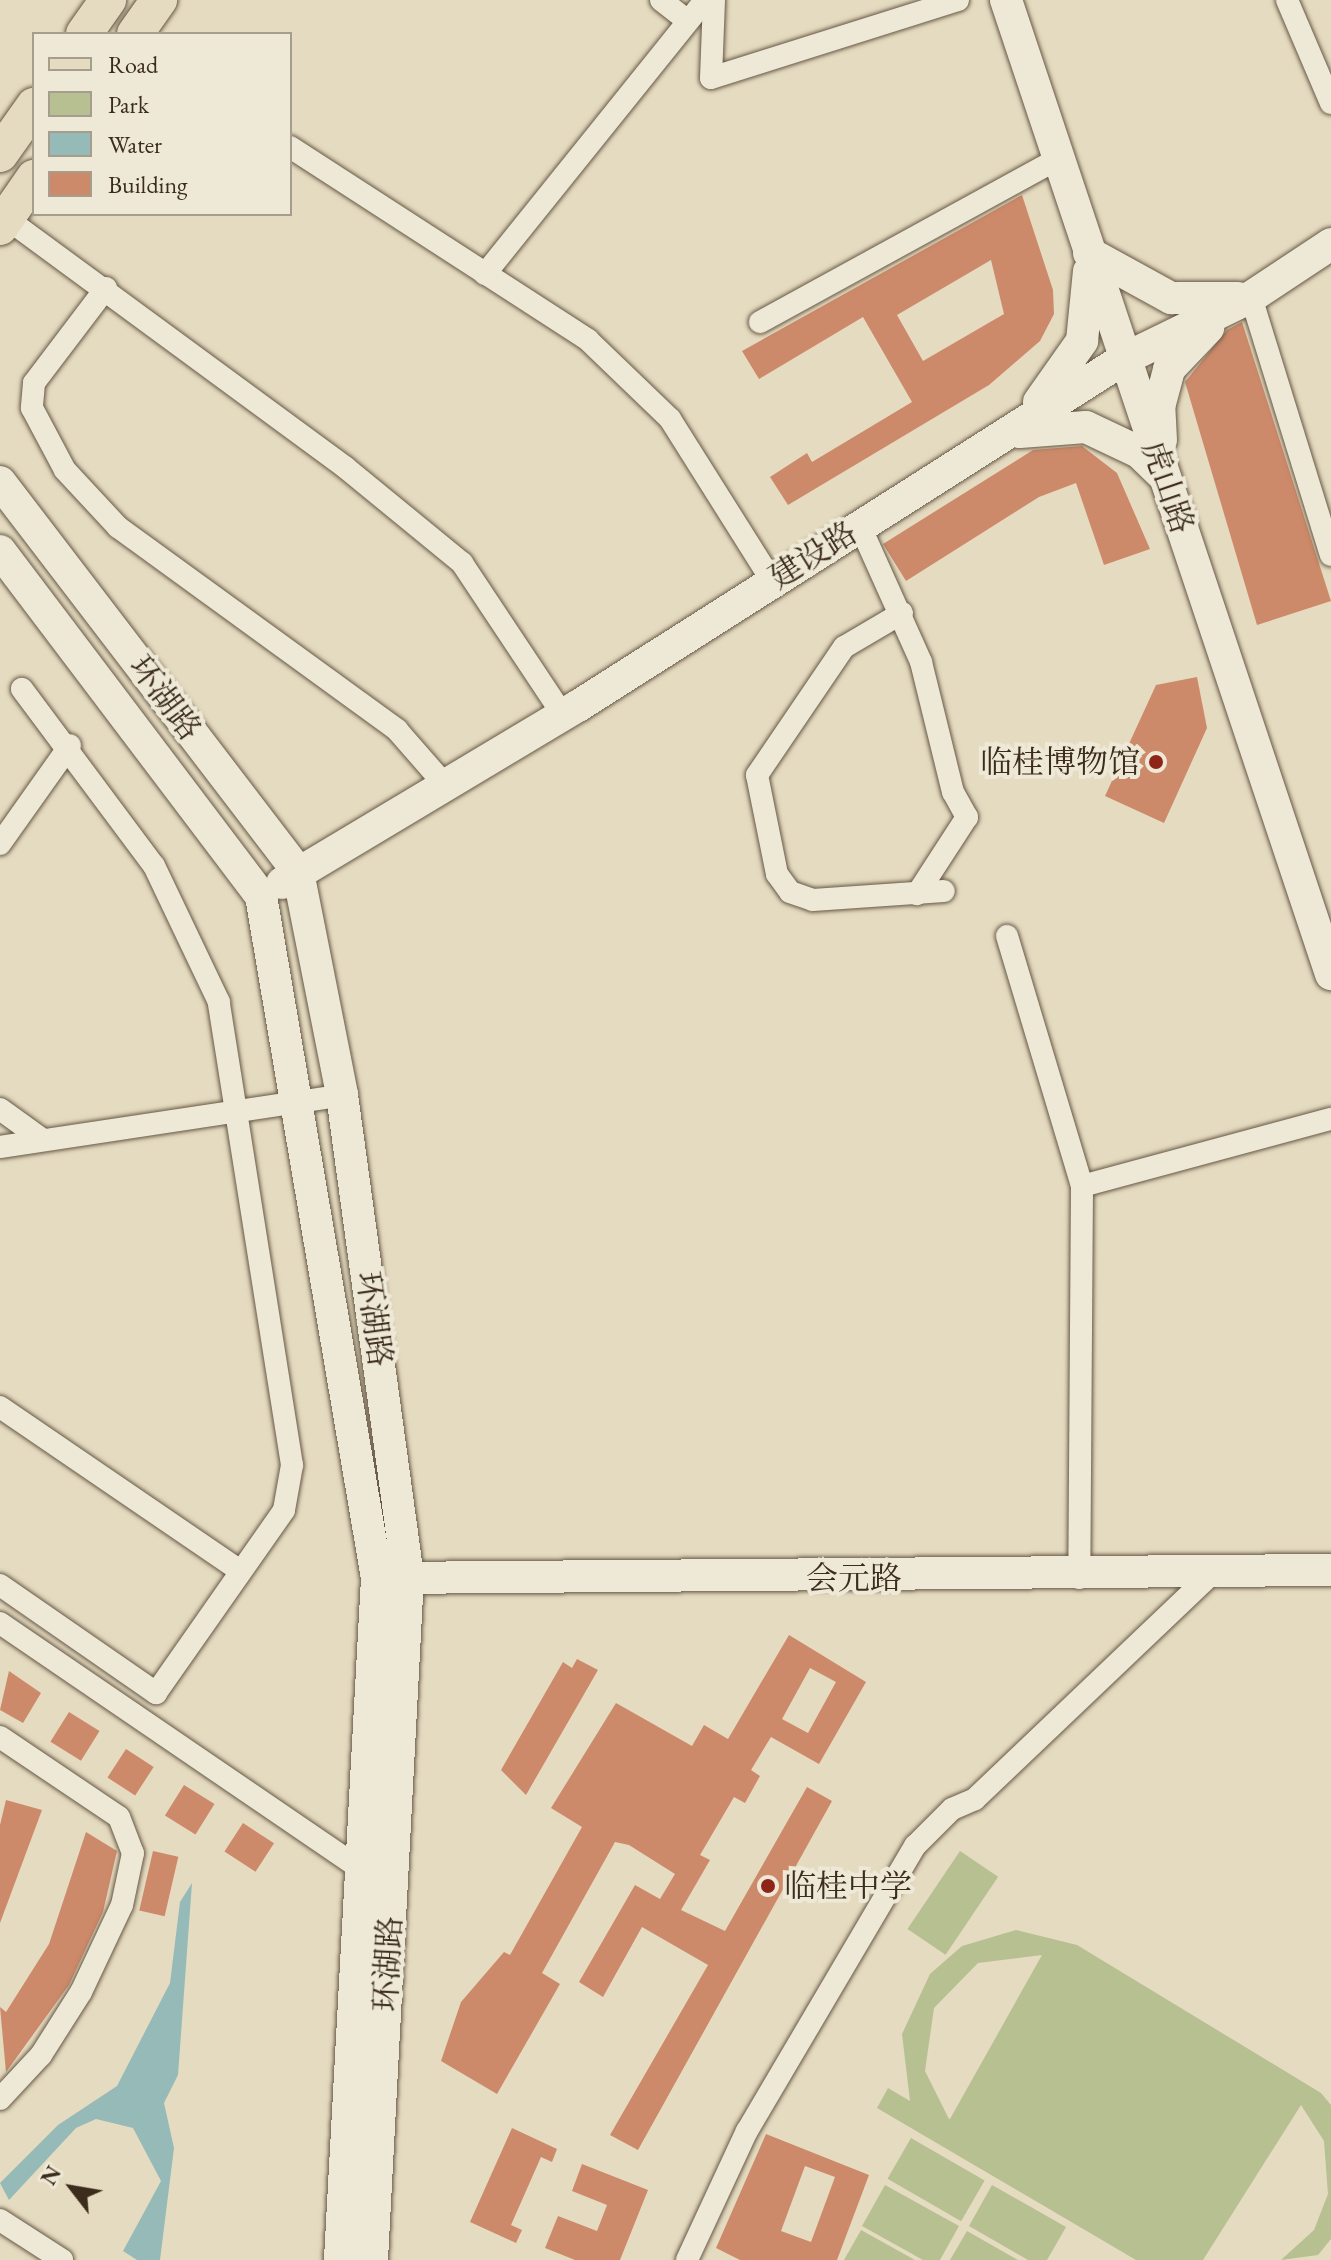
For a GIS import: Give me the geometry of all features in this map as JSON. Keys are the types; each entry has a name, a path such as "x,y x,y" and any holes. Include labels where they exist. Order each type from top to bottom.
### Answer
{"main road":[{"path":"85,32 108,0"},
{"path":"136,32 159,0"},
{"path":"0,154 32,109"},
{"path":"3,222 32,181"}],"street":[{"path":"661,0 687,20"},
{"path":"485,274 705,0"},
{"path":"714,0 711,78 958,0"},
{"name":"虎山路","path":"1006,0 1331,974"},
{"path":"1287,0 1331,103"},
{"path":"292,148 588,340 657,404 772,581"},
{"path":"760,322 1058,159"},
{"path":"3,222 106,288 462,563 563,715"},
{"name":"建设路","path":"261,896 563,715 1124,359 1251,297 1331,244"},
{"path":"1001,437 1058,383 1082,341 1089,253 1171,298 1251,297"},
{"path":"106,288 34,383 32,408 65,470 118,527 397,730 445,785"},
{"path":"1163,475 1159,407 1169,369 1193,340 1251,297"},
{"path":"1251,297 1331,555"},
{"path":"1001,437 1047,425 1086,427 1139,452 1163,475"},
{"name":"环湖路","path":"0,482 298,872 342,1095 393,1578 372,2260"},
{"path":"860,526 902,613 967,817 917,894"},
{"name":"环湖路","path":"0,551 261,896 296,1101 393,1578 361,1869 340,2260"},
{"path":"902,613 844,647 757,775 777,874 790,892 813,900 944,891"},
{"path":"0,1585 156,1693 284,1510 292,1465 219,1002 189,932 115,805 70,745 22,689"},
{"path":"0,844 70,745"},
{"path":"1007,936 1082,1186 1079,1578"},
{"path":"0,1147 342,1095"},
{"path":"0,1109 43,1140"},
{"path":"1082,1186 1331,1119"},
{"path":"0,1407 240,1571"},
{"name":"会元路","path":"393,1578 1079,1578 1331,1570"},
{"path":"687,2260 747,2131 915,1846 952,1809 975,1799 1209,1576"},
{"path":"0,1623 361,1869"},
{"path":"0,2099 41,2055 81,1992 122,1905 133,1853 119,1817 2,1743"},
{"path":"0,2220 62,2260"}],"green space":[{"path":"960,1851 998,1877 946,1955 907,1929"},
{"path":"1016,1930 1077,1945 1321,2093 1331,2105 1331,2239 1318,2255 1281,2260 1314,2230 1328,2194 1324,2141 1301,2105 1203,2260 1136,2260 877,2108 888,2088 910,2101 902,2034 930,1974 962,1946","holes":["1042,1955 950,2119 925,2071 934,2008 978,1963"]},
{"path":"911,2138 985,2180 961,2221 887,2179"},
{"path":"885,2185 959,2226 940,2260 923,2260 862,2226"},
{"path":"992,2185 1066,2227 1047,2260 1028,2260 969,2226"},
{"path":"861,2230 915,2260 844,2260"},
{"path":"967,2231 1018,2260 950,2260"}],"water":[{"path":"192,1883 178,2075 164,2103 174,2148 160,2260 137,2260 123,2251 161,2181 133,2128 96,2119 76,2128 9,2200 0,2183 58,2125 117,2086 170,1983 180,1902"}],"building":[{"path":"1022,195 1053,290 1054,314 1040,341 989,385 788,505 770,477 807,453 812,462 912,402 863,317 759,379 742,351","holes":["991,260 1004,314 923,361 897,315"]},
{"path":"1242,322 1331,601 1257,625 1185,382 1227,330"},
{"path":"1082,446 1117,473 1150,549 1104,565 1076,483 1039,497 906,581 883,544 1033,450"},
{"name":"临桂博物馆","path":"1197,677 1207,728 1164,823 1105,796 1156,685"},
{"path":"789,1635 866,1682 819,1764 771,1737 751,1770 760,1776 745,1803 734,1797 700,1855 710,1860 681,1910 725,1931 807,1787 832,1801 638,2150 610,2135 708,1965 642,1927 603,1997 579,1982 635,1885 660,1899 675,1874 629,1845 615,1842 542,1973 560,1984 497,2094 441,2061 461,2002 504,1952 510,1955 582,1827 551,1808 616,1703 692,1746 704,1725 728,1739","holes":["810,1668 836,1682 808,1733 782,1719"]},
{"path":"577,1659 598,1670 526,1795 501,1770 563,1662 572,1668"},
{"path":"9,1671 41,1693 23,1723 0,1710"},
{"path":"69,1712 100,1731 81,1761 50,1742"},
{"path":"126,1749 154,1767 135,1795 107,1778"},
{"path":"184,1785 215,1804 195,1835 165,1816"},
{"path":"6,1800 42,1810 0,1923 0,1825"},
{"path":"243,1823 274,1843 256,1872 224,1852"},
{"path":"86,1832 117,1851 103,1912 69,1985 6,2072 0,2007 6,2012 49,1944"},
{"path":"153,1851 178,1857 165,1916 139,1910"},
{"path":"512,2128 557,2149 552,2162 541,2157 511,2225 522,2230 516,2243 470,2222"},
{"path":"766,2134 869,2175 837,2260 740,2260 716,2248","holes":["805,2166 835,2177 811,2242 781,2231"]},
{"path":"582,2164 648,2190 620,2260 575,2260 545,2248 558,2216 597,2231 607,2205 572,2191"}],"place":[{"name":"临桂博物馆","path":"1156,762"},
{"name":"临桂中学","path":"768,1886"}]}
